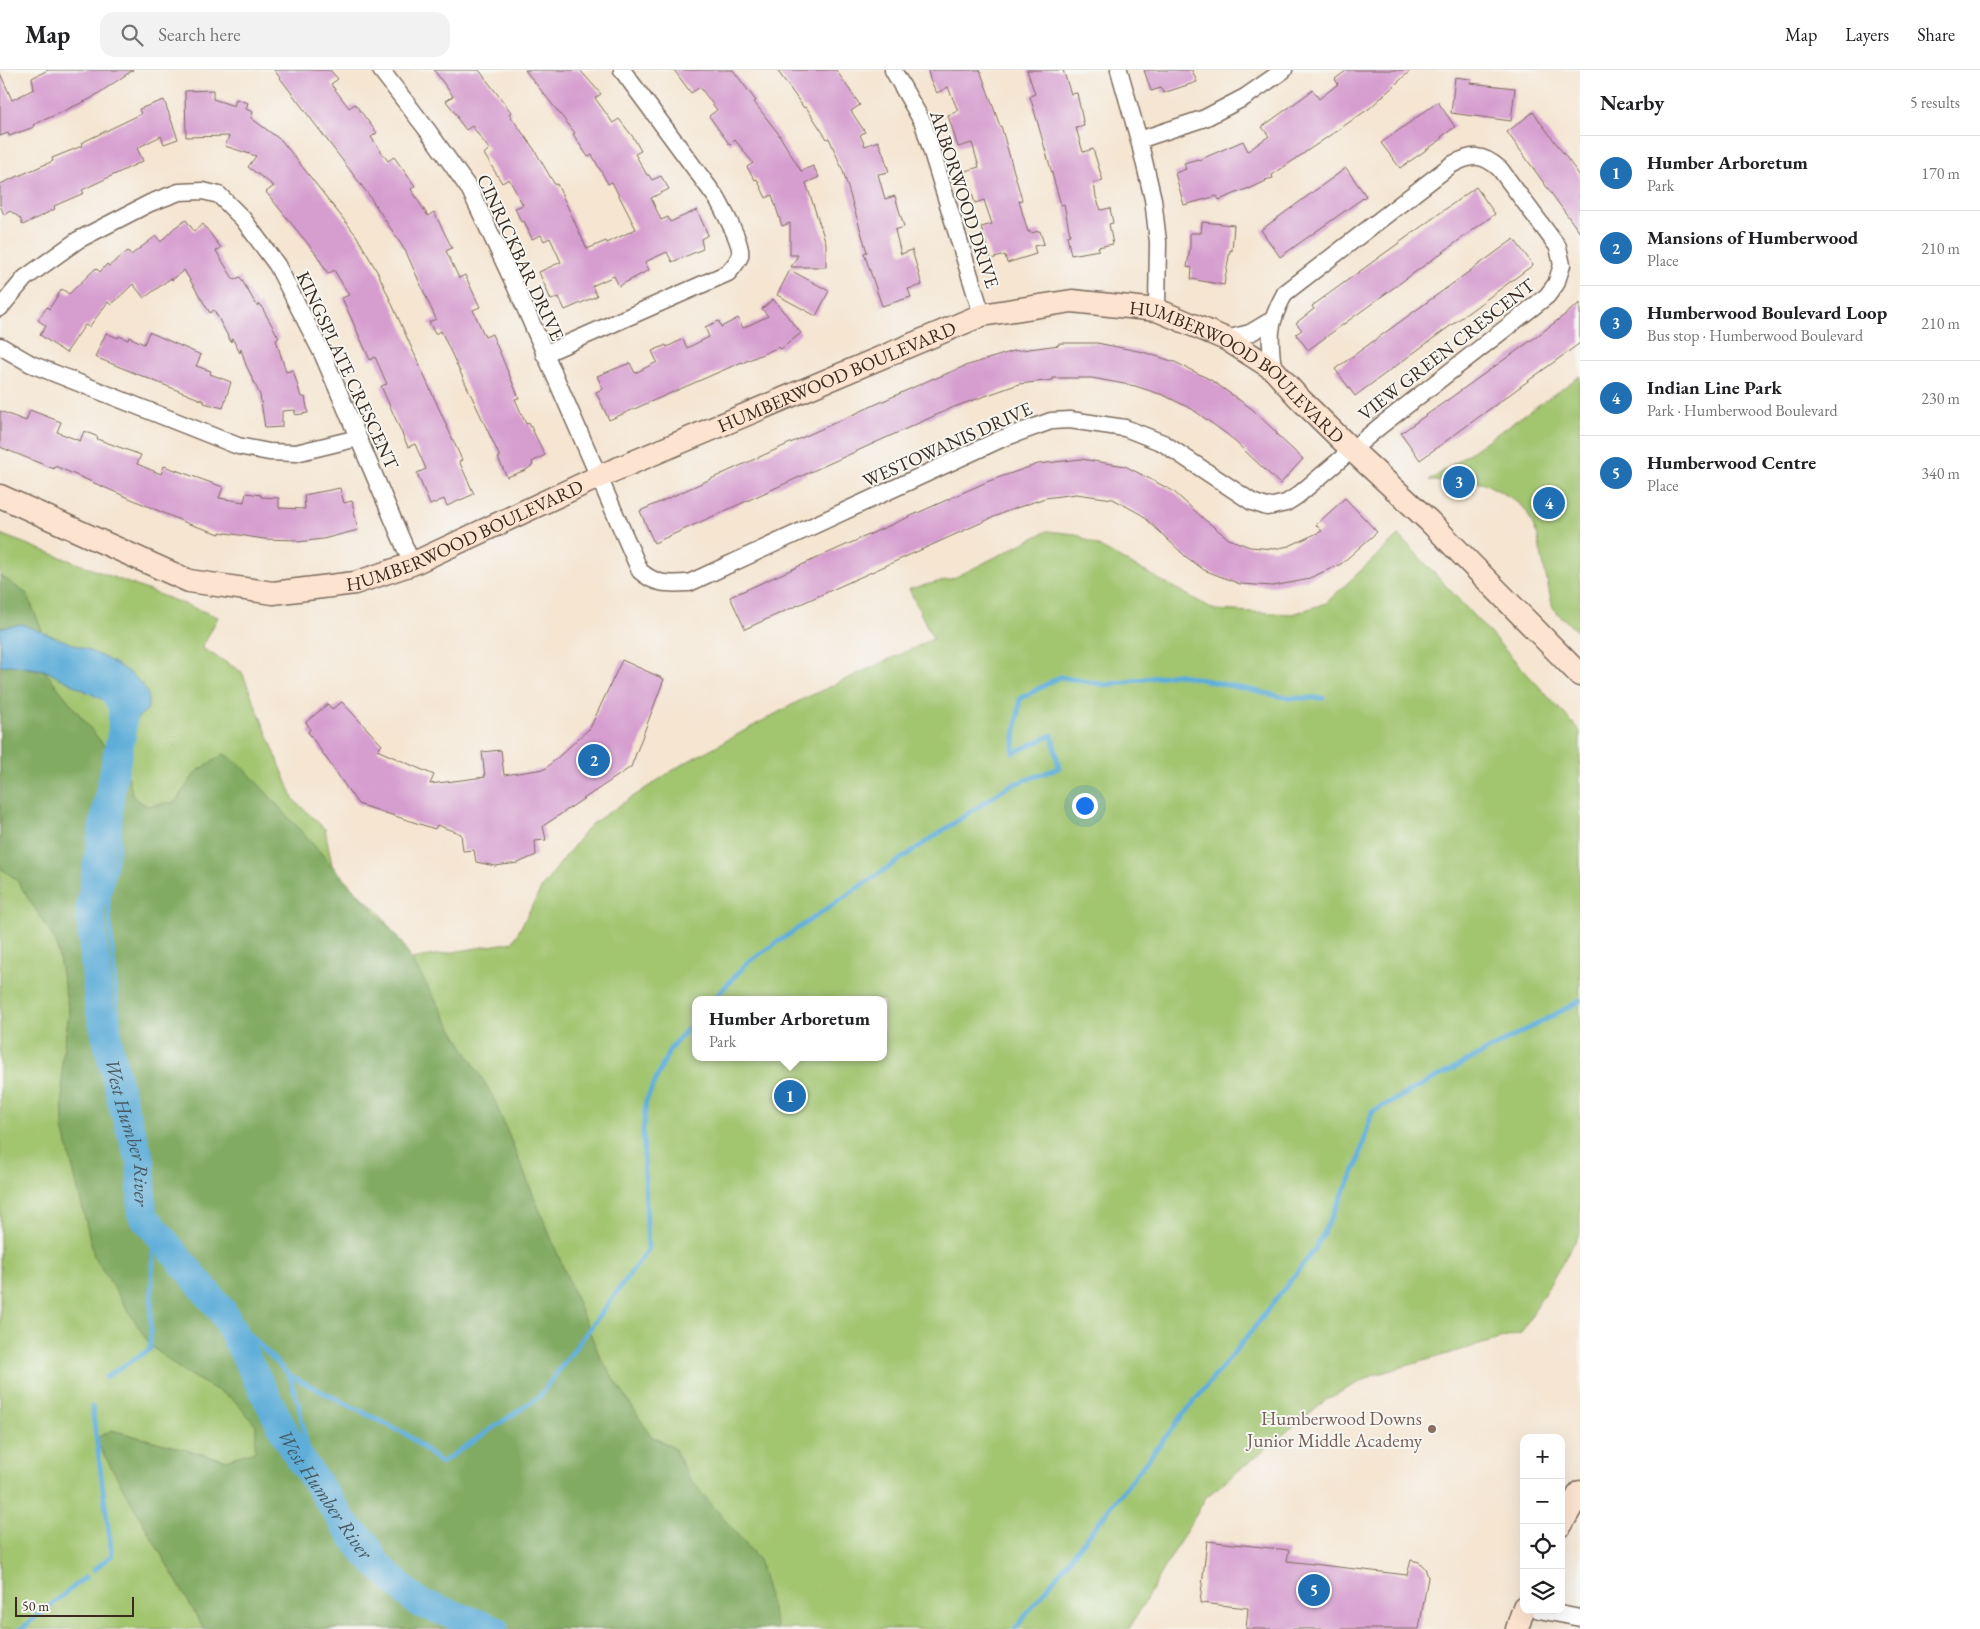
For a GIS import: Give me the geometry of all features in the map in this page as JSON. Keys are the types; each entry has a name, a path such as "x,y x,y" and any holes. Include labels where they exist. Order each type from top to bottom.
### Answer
{"street":[{"name":"CINRICKBAR DRIVE","path":"381,70 470,190 519,294 598,477"},
{"path":"544,354 728,274 740,257 740,247 718,200 622,70"},
{"name":"ARBORWOOD DRIVE","path":"892,70 923,123 982,315"},
{"path":"1119,70 1140,140 1153,199 1158,242 1157,310"},
{"path":"1140,140 1205,118 1246,97 1284,70"},
{"name":"VIEW GREEN CRESCENT","path":"1273,369 1269,338 1272,320 1285,293 1296,283 1451,166 1466,157 1481,157 1492,162 1500,170 1558,247 1562,265 1553,290 1352,450"},
{"name":"KINGSPLATE CRESCENT","path":"0,308 25,278 78,240 110,223 150,203 179,192 203,191 219,195 243,219 278,265 323,355 412,564"},
{"name":"HUMBERWOOD BOULEVARD","path":"0,496 190,581 273,593 355,583 412,564 598,477 982,315 1072,301 1157,310 1226,339 1273,369 1298,397 1352,450 1430,521 1580,675"},
{"path":"1226,339 1250,333 1272,320"},
{"path":"0,346 31,364 238,446 269,452 296,453 358,438"},
{"name":"WESTOWANIS DRIVE","path":"598,477 640,571 650,579 671,584 689,583 1001,439 1051,421 1070,420 1125,428 1163,443 1252,502 1267,507 1280,505 1297,496 1352,450"},
{"path":"1562,1524 1580,1492"},
{"path":"1517,1629 1522,1614"},
{"path":"1560,1614 1580,1618"}],"green space":[{"path":"1580,376 1580,634 1553,609 1537,534 1526,510 1510,497 1482,482 1429,481"},
{"path":"1047,531 1076,534 1215,610 1293,614 1326,603 1399,535 1580,731 1580,1233 1521,1333 1374,1375 1327,1399 1206,1497 1129,1629 0,1629 0,534 218,617 202,648 242,672 294,800 325,829 333,870 380,913 411,959 513,942 542,887 590,825 681,765 801,700 933,639 909,589 954,578"},
{"path":"0,575 27,594 43,633 22,624 0,628"},
{"path":"10,665 44,670 128,776 133,797 147,806 175,802 196,772 224,754 242,766 400,940 493,1097 600,1357 651,1436 674,1448 689,1478 759,1560 777,1629 204,1629 95,1439 112,1430 225,1460 255,1451 256,1425 233,1399 182,1371 150,1345 94,1256 63,1128 62,1060 69,1012 56,942 16,879 0,868 0,666"}],"water":[{"path":"22,624 92,652 127,671 140,682 148,694 148,709 127,727 111,704 44,670 10,665 0,666 0,628"}],"building":[{"path":"48,70 133,70 90,99 33,125 34,127 9,136 8,133 0,136 0,73 12,100 34,89 32,78"},
{"path":"274,70 330,70 338,79 331,84 349,108 355,104 377,133 371,137 388,161 394,157 415,186 411,189 428,216 434,212 452,248 446,251 459,278 465,275 480,307 473,310 485,337 492,334 519,398 515,399 526,424 529,423 545,455 532,462 533,465 526,470 507,477 498,458 500,457 441,331 435,334 429,322 436,319 406,252 368,194"},
{"path":"434,70 479,70 511,112 509,114 534,149 555,185 557,184 587,249 606,241 607,243 636,229 612,182 608,184 592,155 588,157 573,134 575,133 525,70 580,70 601,94 595,98 613,123 619,119 633,137 641,151 635,154 647,175 652,180 661,176 669,189 651,198 661,220 668,217 670,222 697,210 708,235 701,239 703,249 672,262 667,252 645,262 649,270 619,286 614,276 592,286 597,296 565,310 559,297 551,300 539,272 561,262 550,238 544,241 541,235 532,239 524,221 521,222 515,208 523,205 509,179 502,183 484,154 489,149 472,126 466,130 457,118 446,101 453,96"},
{"path":"674,70 733,70 756,101 754,102 778,133 801,171 813,166 819,177 806,183 826,243 826,267 791,267 798,255 790,255 790,223 782,226 772,195 766,198 757,179 755,180 747,167 753,163 735,140 730,145 709,116 717,110 700,87 691,93"},
{"path":"777,70 836,70 860,105 851,111 865,132 860,135 865,146 878,141 883,153 889,172 878,174 885,199 895,196 904,227 895,230 901,254 912,250 922,285 908,289 911,297 882,306 864,253 867,252 843,171 829,138 827,139 806,107 804,108"},
{"path":"928,70 980,70 1001,126 1022,200 1019,201 1028,232 1040,231 1044,244 1034,246 1036,254 1007,263 1005,255 991,259 981,227 992,224 984,200 975,203 965,171 979,167 972,143 958,147 948,115 958,111 948,87 937,93 930,80"},
{"path":"1027,70 1063,70 1071,94 1077,93 1084,126 1076,128 1083,152 1093,149 1103,181 1094,183 1096,197 1101,210 1110,208 1113,223 1109,224 1113,244 1098,247 1099,250 1071,255 1067,236 1070,235 1064,204 1061,205 1030,96 1035,94"},
{"path":"1144,70 1192,70 1197,82 1163,93 1161,88 1151,91"},
{"path":"1347,70 1411,70 1370,108 1272,175 1273,178 1219,200 1217,196 1184,205 1175,173 1186,169 1184,163 1199,160 1243,141 1248,151 1269,136 1262,127 1313,90 1319,99 1338,84 1335,79"},
{"path":"1455,77 1471,79 1470,83 1515,88 1511,121 1451,113"},
{"path":"213,90 213,99 234,106 236,99 248,103 246,109 253,112 251,118 282,141 356,235 378,273 462,460 459,461 474,494 447,506 444,499 430,505 417,473 426,469 415,444 408,447 381,386 387,384 375,357 370,360 342,298 349,295 334,270 328,274 316,254 266,192 274,186 248,167 256,156 225,146 229,136 186,137 185,91"},
{"path":"164,100 178,139 164,144 161,136 137,148 143,161 82,190 84,193 54,206 55,209 23,225 20,218 10,211 4,215 0,205 0,184 53,161 52,158 82,146 81,143 141,114 139,109"},
{"path":"1438,102 1455,127 1441,137 1442,139 1400,168 1381,143"},
{"path":"1533,112 1580,176 1580,233 1507,132"},
{"path":"1346,168 1366,196 1280,257 1261,230"},
{"path":"1476,187 1495,214 1308,350 1296,334 1302,330 1296,323 1314,309 1312,306"},
{"path":"186,220 194,231 203,224 221,248 216,251 234,280 240,277 257,306 260,304 279,338 276,340 286,372 293,370 301,397 305,397 308,413 295,415 295,410 282,411 282,427 265,428 260,395 241,349 240,353 232,338 231,342 214,310 210,313 184,270 144,298 133,284 111,305 108,302 89,327 85,325 66,353 40,335 46,326 38,320 47,307 49,309 62,289 69,294 96,268 100,272 107,264 109,266 128,251 131,255 156,236 161,242 174,228"},
{"path":"1202,222 1234,225 1232,251 1230,250 1224,285 1191,279 1192,268 1187,267 1190,233 1201,233"},
{"path":"1514,239 1533,265 1355,396 1335,369"},
{"path":"790,270 829,291 816,316 777,295"},
{"path":"773,299 801,333 781,349 779,347 742,362 609,420 596,392 603,389 597,376 630,363 635,373 657,362 652,351 666,345 667,347 683,339 687,348 709,337 705,327 719,321 721,327 738,318 743,328 768,316 762,309"},
{"path":"1580,303 1580,343 1420,460 1401,433 1536,337"},
{"path":"149,332 201,355 196,366 211,371 210,374 231,382 223,408 204,403 204,401 95,357 106,333 128,340 129,337 144,344"},
{"path":"1059,343 1097,343 1143,352 1175,362 1211,380 1252,409 1303,459 1280,484 1228,435 1192,409 1163,395 1135,386 1092,378 1053,378 1053,380 1019,384 954,407 654,543 640,511 934,378 1014,351 1059,345"},
{"path":"30,410 61,422 57,432 80,441 84,431 98,437 97,439 141,455 137,464 161,474 164,466 223,487 219,498 244,502 246,493 261,495 261,497 279,498 279,508 305,509 304,495 340,488 344,503 352,501 358,530 323,539 298,542 297,540 264,539 220,532 220,534 189,524 55,466 54,469 0,447 0,411 26,421"},
{"path":"1081,459 1125,466 1173,491 1229,539 1250,547 1274,549 1289,546 1322,531 1316,525 1345,498 1377,532 1341,564 1305,580 1273,586 1240,584 1204,570 1185,556 1142,515 1113,499 1076,494 1045,498 1005,512 745,629 730,597 989,481 1038,464"},
{"path":"622,660 664,679 631,767 543,826 546,840 535,841 536,855 518,863 495,866 476,862 474,850 463,851 461,834 437,825 435,829 358,804 308,732 310,729 306,722 328,704 332,709 342,702 382,745 377,750 434,775 430,784 485,777 482,752 501,750 504,775 545,769 590,728"},
{"path":"1207,1541 1289,1550 1287,1561 1407,1575 1411,1560 1419,1562 1425,1568 1428,1577 1419,1629 1246,1629 1248,1608 1200,1603"}],"waterway":[{"path":"717,996 748,962 1009,786 1059,768 1052,735 1013,753 1020,699 1060,677 1106,685 1176,674 1288,698 1323,698"},
{"name":"West Humber River","path":"110,685 123,706 122,732 105,817 90,910 99,1006 123,1106 141,1162 142,1214 223,1312 292,1447 364,1552 417,1602 494,1629"},
{"path":"106,1377 150,1349 154,1220 122,1064 108,899 118,850 127,727"},
{"path":"1015,1629 1315,1249 1357,1166 1372,1112 1580,1001"},
{"path":"154,1220 168,1245 195,1269 220,1304 289,1375 406,1434 441,1463 539,1397 648,1250 643,1132 646,1101 670,1049 692,1024"},
{"path":"289,1375 298,1402 317,1496 347,1510 375,1536 397,1578 427,1606 482,1629"},
{"path":"92,1407 112,1555 94,1570"},
{"path":"21,1629 86,1577"}],"place":[{"name":"Humberwood Boulevard Loop","path":"1459,482"},
{"name":"Indian Line Park","path":"1549,503"},
{"name":"Mansions of Humberwood","path":"594,760"},
{"name":"Humber Arboretum","path":"790,1096"},
{"name":"Humberwood Downs Junior Middle Academy","path":"1432,1429"},
{"name":"Humberwood Centre","path":"1314,1590"}]}
